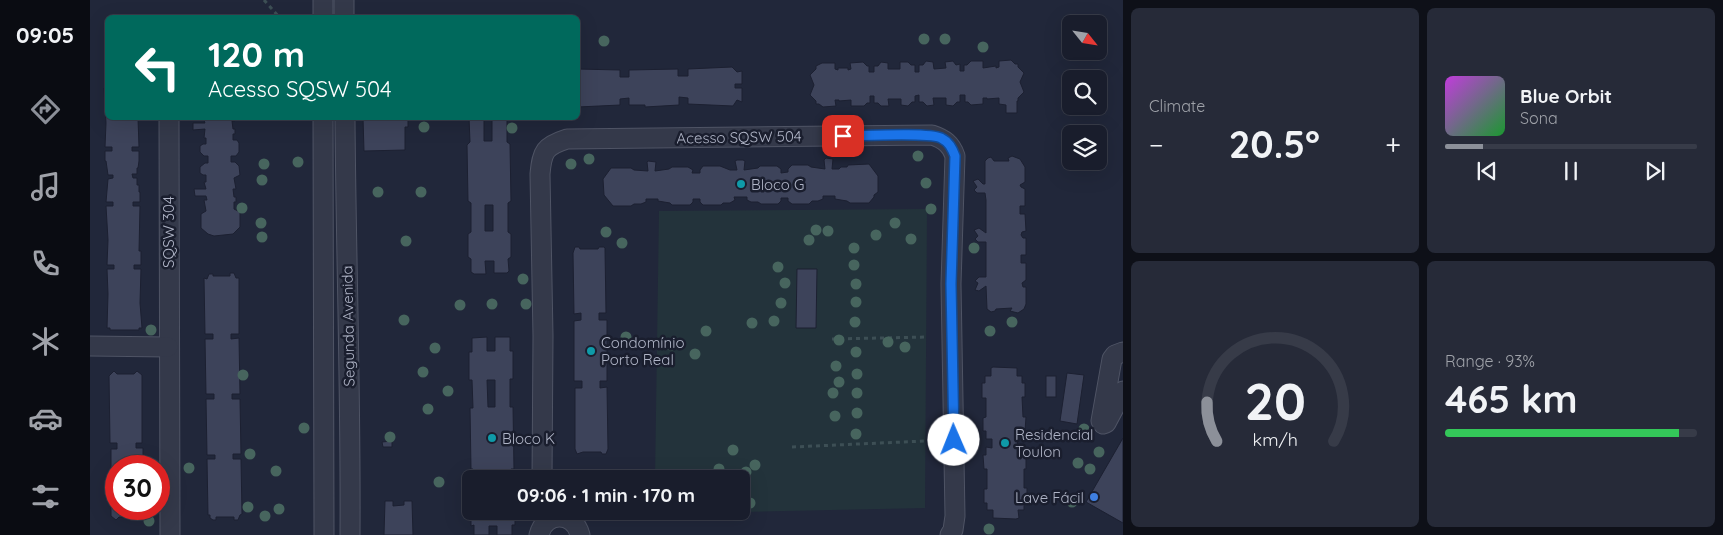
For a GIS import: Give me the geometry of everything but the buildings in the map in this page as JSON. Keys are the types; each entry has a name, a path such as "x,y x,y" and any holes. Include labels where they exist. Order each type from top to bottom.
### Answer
{"street":[{"path":"323,0 323,15"},
{"path":"344,0 344,15"},
{"name":"SQSW 304","path":"168,120 170,535"},
{"name":"Segunda Avenida","path":"323,120 324,535"},
{"name":"Segunda Avenida","path":"345,120 351,431 350,535"},
{"name":"Acesso SQSW 504","path":"543,470 540,174 541,157 556,142 567,139 932,135 940,137 950,145 955,156 951,284 955,516 953,530 950,535"},
{"path":"90,346 168,347"},
{"path":"1123,352 1115,355 1112,359 1101,421 1103,424 1106,423 1123,391"},
{"path":"539,534 545,522 551,518 563,517 576,526"},
{"path":"539,534 540,520"}],"path":[{"path":"264,0 277,15"},
{"path":"832,339 926,337"},
{"path":"792,447 926,440"}],"shaded area":[{"path":"927,209 925,508 750,512 750,470 655,470 659,211"}],"place":[{"name":"Bloco G","path":"741,184"},
{"name":"Condomínio Porto Real","path":"591,351"},
{"name":"Bloco K","path":"492,438"},
{"name":"Residencial Toulon","path":"1005,443"},
{"name":"Lave Fácil","path":"1094,497"}],"route":[{"path":"843,136 932,135 946,141 953,149 955,156 951,284 954,440"}]}
